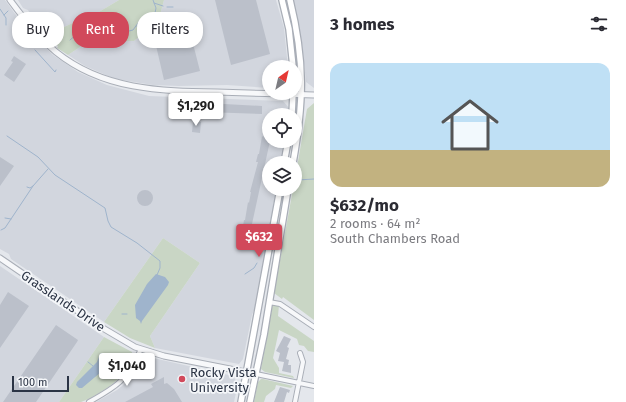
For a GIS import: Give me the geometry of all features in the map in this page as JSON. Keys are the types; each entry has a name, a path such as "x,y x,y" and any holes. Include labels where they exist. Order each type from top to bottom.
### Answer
{"main road":[{"path":"282,0 290,33 292,60"},
{"path":"290,0 301,60"},
{"path":"294,156 302,100"},
{"path":"241,402 279,196"},
{"path":"250,402 287,196"},
{"path":"267,263 268,275 265,297 269,302"}],"street":[{"path":"10,0 36,34 56,53 83,70 107,81 133,87 156,90 262,93"},
{"path":"302,95 314,95"},
{"name":"Grasslands Drive","path":"0,258 101,327 122,340 141,349 164,356 314,386"},
{"path":"269,302 280,304 314,326"},
{"path":"89,402 111,390 122,381 133,366 141,349"},
{"path":"295,402 303,362 300,353"}],"shaded area":[{"path":"0,0 5,0 14,12 12,12 12,48 46,48 53,55 78,72 107,85 149,96 283,101 289,108 262,108 262,148 283,148 281,156 262,156 262,196 275,196 258,300 252,315 243,359 239,364 155,348 150,336 200,263 163,238 104,322 11,259 9,254 0,249"},
{"path":"18,0 119,0 99,12 72,12 72,23 64,27 64,12 29,12 23,8"},
{"path":"164,0 276,0 284,28 287,60 262,60 262,88 227,85 179,86 153,85 115,79 85,66 68,55 78,48 129,48 129,41 134,41 137,38 137,48 203,48 203,12 161,12"},
{"path":"293,0 314,0 314,88 306,82 302,44"},
{"path":"0,266 104,337 59,402 0,402"},
{"name":"Rocky Vista University","path":"144,356 233,376 238,384 234,402 96,402 117,390 128,381 140,359"}],"green space":[{"path":"119,0 164,0 161,12 137,12 137,38 134,41 129,41 129,12 99,12"},
{"path":"72,23 72,48 78,48 68,55 57,48 64,48 64,27"},
{"path":"314,103 314,320 283,297 282,299 274,293 292,196 302,196 302,156 299,156 300,148 302,148 302,138 307,109"},
{"path":"163,238 200,263 150,336 155,348 130,338 104,322"},
{"path":"273,303 279,305 278,316 314,341 314,352 308,351 304,346 299,345 297,339 279,330 273,358 279,368 279,373 293,376 294,378 265,372 261,369"},
{"path":"104,337 132,352 128,368 114,383 97,395 81,402 59,402"},
{"path":"261,379 293,386 291,388 276,385 275,389 266,396 264,402 254,402 258,382"}],"water":[{"path":"156,274 165,277 169,282 141,324 136,318 135,305 147,284"},
{"path":"102,353 109,357 111,362 82,388 79,388 76,385 77,382 97,362 100,354"}],"building":[{"path":"215,0 256,0 270,54 231,65"},
{"path":"157,48 194,48 200,71 164,80"},
{"path":"14,56 26,64 14,82 4,75 13,62 11,61"},
{"path":"206,103 262,106 262,114 205,112"},
{"path":"193,121 201,122 200,133 192,132"},
{"path":"262,136 262,148 268,148 267,156 262,156 262,178 247,247 238,245 241,238 250,192 258,162 256,162"},
{"path":"0,157 14,166 0,186"},
{"path":"145,190 152,195 153,198 148,205 145,206 138,201 137,198 142,191"},
{"path":"8,292 29,306 0,348 0,305"},
{"path":"56,325 78,340 36,402 3,402"},
{"path":"284,336 291,339 287,347 289,348 286,359 289,360 288,365 291,365 291,373 282,371 284,362 278,361 280,353 276,351"},
{"path":"164,377 164,384 167,383 174,389 182,402 125,402 153,387 151,384"},
{"path":"280,387 290,390 289,393 287,392 284,402 274,402"}],"waterway":[{"path":"70,40 84,28 91,28 103,33 118,27 129,31 133,30 141,19 155,13 156,8 153,0"},
{"path":"154,3 163,6"},
{"path":"167,7 173,7"},
{"path":"0,9 6,18 6,25"},
{"path":"4,15 8,11"},
{"path":"35,50 55,72 56,70"},
{"path":"7,136 38,157 55,175 105,208 111,227 137,243 160,261 160,268 157,275"},
{"path":"27,187 30,188 33,186 48,169"},
{"path":"302,180 314,179"},
{"path":"1,230 5,228 33,186"},
{"path":"5,218 11,219"},
{"path":"245,274 254,268 257,263"},
{"path":"122,314 127,314"},
{"path":"88,362 93,366"}],"place":[{"name":"Rocky Vista University","path":"182,379"}]}
